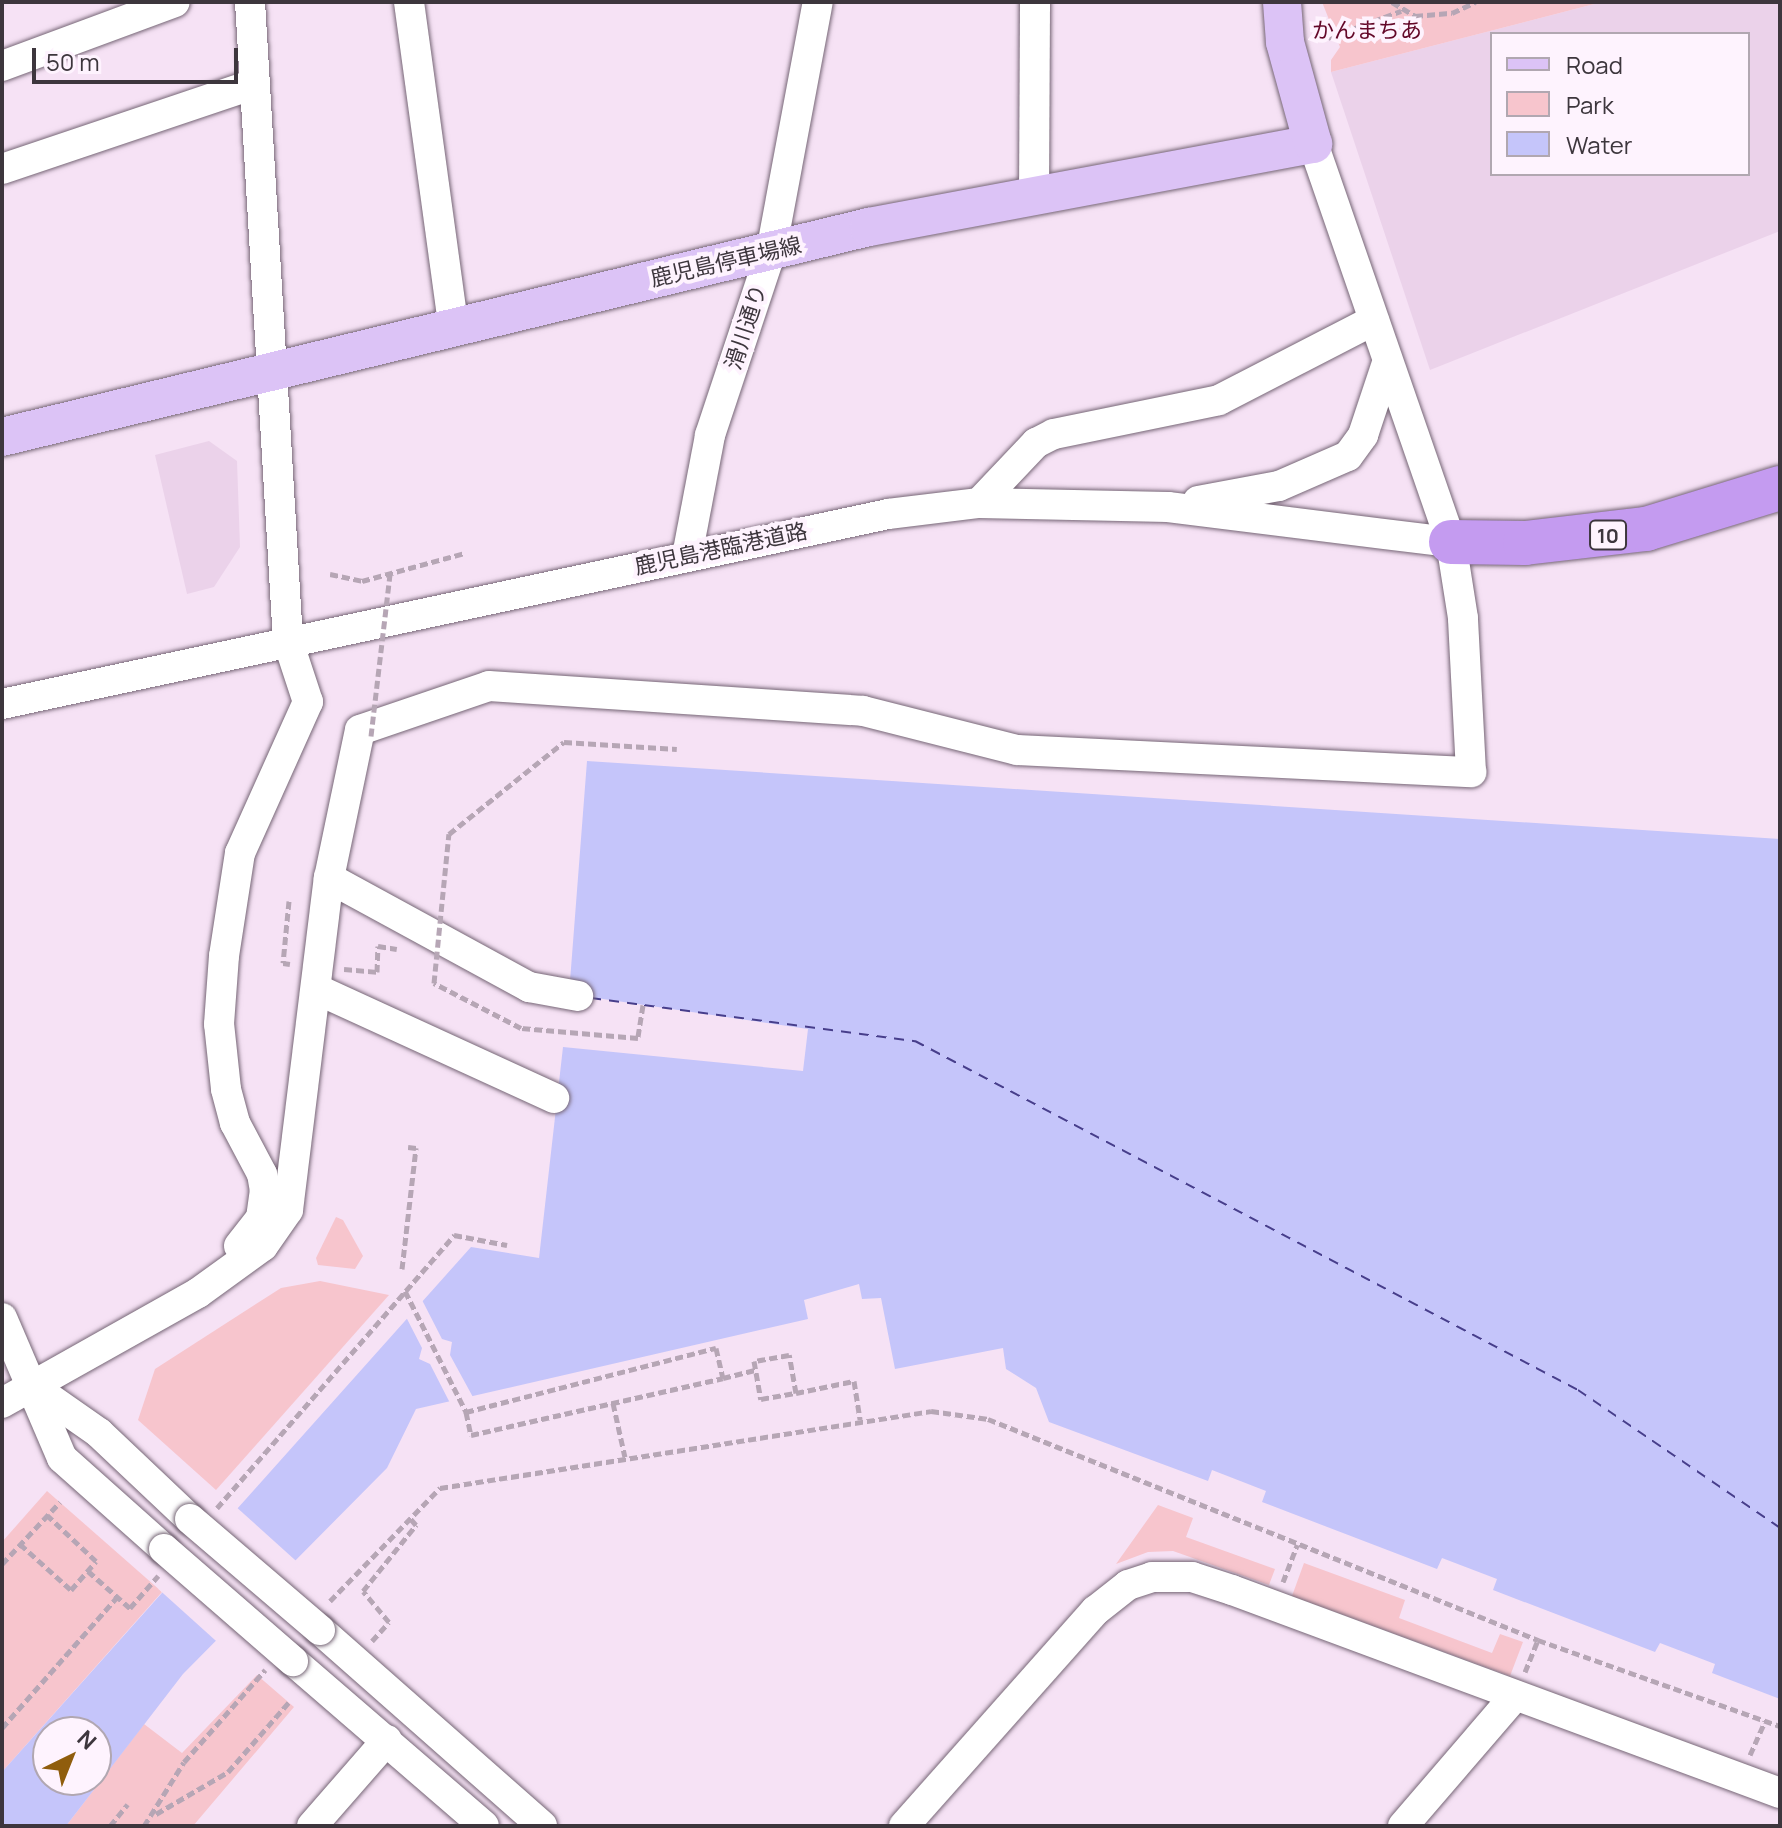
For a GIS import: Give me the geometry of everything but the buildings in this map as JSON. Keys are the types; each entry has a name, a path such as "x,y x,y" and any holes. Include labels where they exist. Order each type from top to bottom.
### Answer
{"highway":[{"name":"10","path":"1451,542 1525,543 1646,529 1780,488"}],"main road":[{"path":"1282,2 1285,42 1313,144"},
{"name":"鹿児島停車場線","path":"2,437 453,325 869,227 1313,144"}],"street":[{"path":"2,66 175,2"},
{"path":"198,1293 261,1218 265,1191 262,1174 235,1123 219,1024 240,853 308,702 288,641 250,2"},
{"path":"409,2 453,325"},
{"name":"滑川通り","path":"687,556 710,435 771,252 818,2"},
{"path":"1034,197 1035,2"},
{"path":"2,169 255,84"},
{"path":"2,1403 198,1293 263,1246 288,1210 329,878 360,730 489,686 863,711 1017,750 1471,772 1463,618 1451,542 1313,144"},
{"path":"979,503 1036,443 1054,434 1219,400 1374,320"},
{"path":"1168,507 1279,486 1348,456 1363,435 1387,363"},
{"name":"鹿児島港臨港道路","path":"2,704 888,514 979,503 1168,507 1451,542"},
{"path":"329,878 529,987 578,996"},
{"path":"315,974 554,1098"},
{"path":"2,1318 62,1458 162,1561 280,1665 387,1740 484,1826"},
{"path":"32,1386 99,1433 321,1620 542,1826"},
{"path":"904,1826 1095,1611 1128,1585 1152,1577 1192,1577 1780,1793"},
{"path":"1403,1826 1515,1696"},
{"path":"312,1826 387,1740"}],"path":[{"path":"1392,2 1402,11 1415,16 1452,13 1476,2"},
{"path":"1328,38 1402,11"},
{"path":"330,574 362,581 465,553"},
{"path":"371,736 390,575"},
{"path":"643,1005 638,1038 521,1028 434,983 449,834 564,742 677,749"},
{"path":"289,901 283,963 315,974 377,972 378,946 403,950"},
{"path":"402,1269 416,1148 408,1147"},
{"path":"201,1517 454,1235 507,1245"},
{"path":"405,1291 466,1412 471,1435 756,1370"},
{"path":"466,1412 716,1348 723,1378"},
{"path":"796,1393 789,1355 754,1361 761,1399 796,1393 854,1381 860,1421"},
{"path":"613,1403 625,1457"},
{"path":"321,1620 409,1517 440,1488 931,1411 988,1419 1538,1640 1780,1726"},
{"path":"2,1564 60,1502"},
{"path":"20,1544 71,1590 96,1561 47,1515"},
{"path":"372,1641 389,1622 363,1591 416,1525 409,1517"},
{"path":"1273,1606 1297,1545"},
{"path":"88,1571 130,1608 162,1561"},
{"path":"2,1728 117,1597"},
{"path":"144,1826 155,1814 184,1762 280,1665"},
{"path":"155,1814 228,1772 289,1702"},
{"path":"110,1826 128,1804"}],"shaded area":[{"path":"1602,2 1780,2 1780,231 1430,370 1331,72"},
{"path":"209,441 237,461 240,547 214,587 187,594 155,455"}],"green space":[{"name":"かんまちあ","path":"1322,2 1602,2 1331,72 1331,60 1340,47"},
{"path":"336,1217 343,1220 363,1256 355,1269 318,1265 316,1258"},
{"path":"320,1281 389,1295 216,1490 138,1420 155,1369 281,1288"},
{"path":"47,1491 162,1592 52,1716 32,1716 32,1738 2,1772 2,1542"},
{"path":"1158,1505 1193,1518 1186,1537 1275,1569 1269,1585 1173,1551 1148,1552 1116,1564"},
{"path":"1304,1563 1405,1600 1399,1618 1492,1653 1500,1634 1523,1642 1510,1676 1292,1596"},
{"path":"257,1675 294,1707 193,1826 66,1826 89,1796 112,1796 112,1766 144,1724 182,1753"}],"water":[{"path":"587,761 1780,839 1780,1699 1712,1673 1715,1664 1660,1643 1655,1652 1493,1590 1497,1579 1442,1558 1437,1569 1262,1502 1266,1491 1212,1470 1208,1481 1049,1422 1036,1388 1006,1369 1003,1348 895,1369 881,1298 862,1299 859,1284 804,1300 808,1319 416,1409 387,1468 183,1674 112,1766 112,1716 52,1716 471,1247 539,1258 563,1047 803,1071 808,1029 569,994"},
{"path":"32,1738 32,1796 89,1796 66,1826 2,1826 2,1772"}],"pier":[{"path":"421,1298 442,1339 452,1342 450,1355 474,1399 451,1405 430,1364 419,1359 422,1348 405,1315"},
{"path":"234,1505 299,1563 223,1647 158,1589"}],"ferry route":[{"path":"591,998 915,1041 1578,1390 1780,1528"}]}
